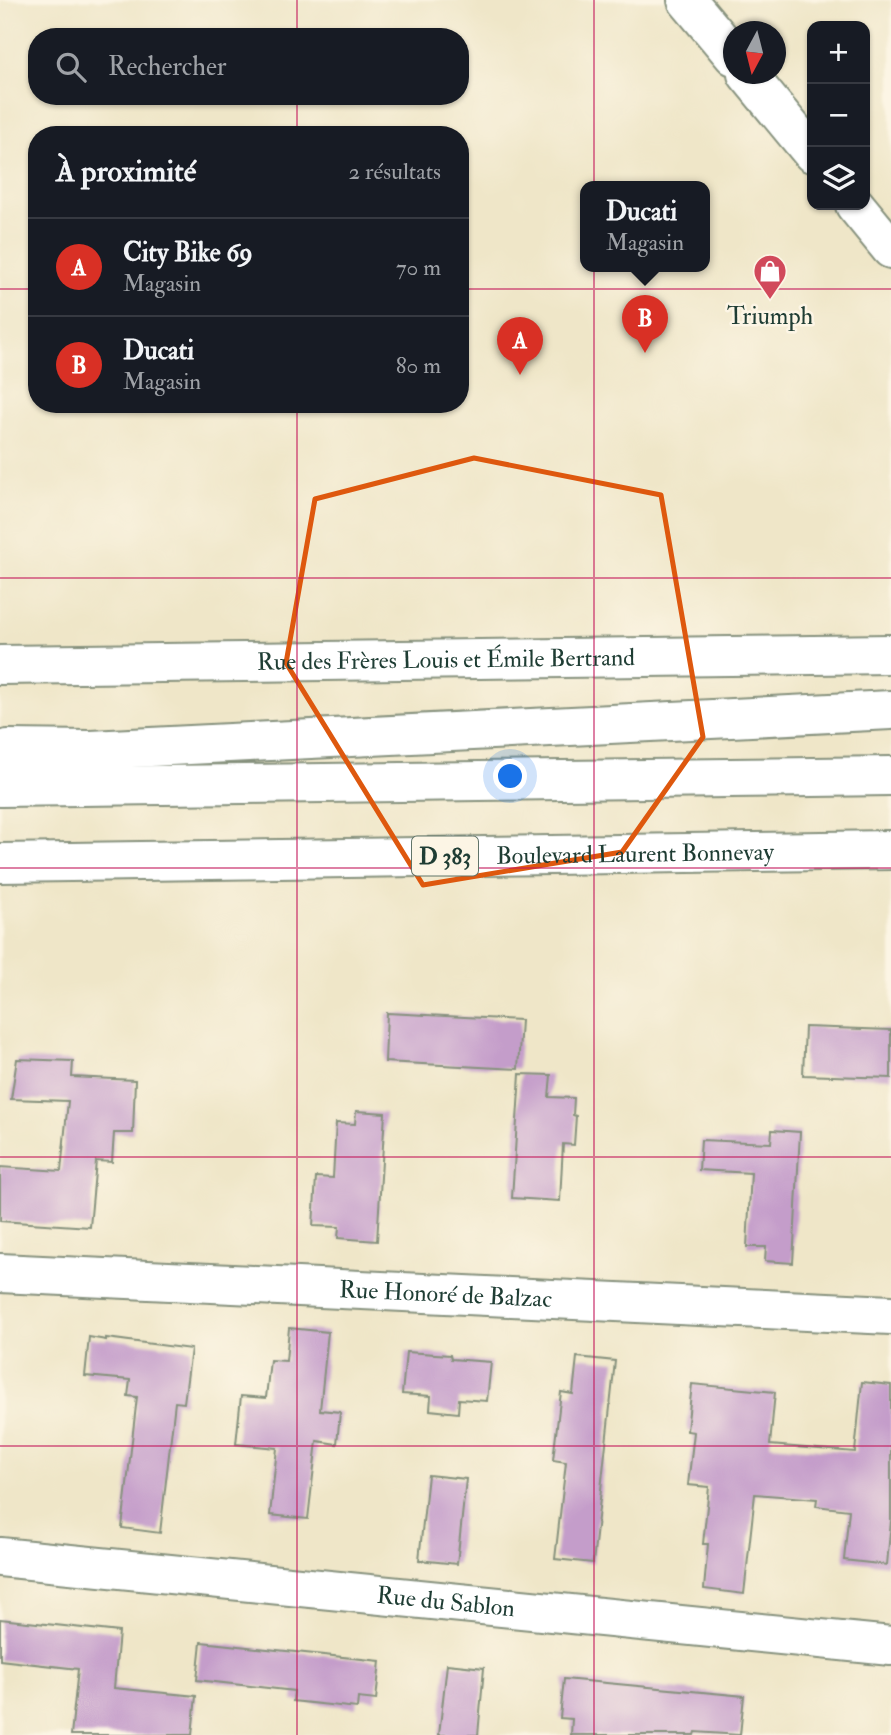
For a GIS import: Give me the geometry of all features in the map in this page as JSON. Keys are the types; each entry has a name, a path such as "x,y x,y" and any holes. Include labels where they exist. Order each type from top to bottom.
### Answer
{"main road":[{"path":"687,0 723,44"},
{"path":"755,84 807,147"},
{"path":"859,210 891,249"},
{"name":"Rue des Frères Louis et Émile Bertrand","path":"0,665 891,654"},
{"path":"0,752 8,749 91,750 891,710"},
{"path":"0,786 891,776"},
{"path":"852,850 891,857"},
{"name":"Boulevard Laurent Bonnevay","path":"0,863 891,850"},
{"name":"Rue Honoré de Balzac","path":"0,1273 891,1315"},
{"name":"Rue du Sablon","path":"0,1557 891,1646"}],"highlighted area":[{"path":"474,458 661,495 703,737 622,852 423,885 286,663 315,499"}],"building":[{"path":"387,1013 521,1020 518,1069 385,1062"},
{"path":"805,1027 891,1030 891,1078 803,1075"},
{"path":"17,1059 73,1061 72,1077 135,1080 133,1133 114,1133 112,1162 96,1161 90,1227 0,1221 0,1167 61,1171 68,1101 11,1099"},
{"path":"520,1074 551,1075 549,1097 574,1098 574,1145 563,1144 560,1201 512,1198"},
{"path":"356,1111 385,1113 377,1241 338,1238 339,1227 313,1226 316,1177 333,1178 336,1123 355,1124"},
{"path":"772,1130 800,1132 793,1263 765,1261 766,1247 747,1247 751,1173 699,1170 701,1140 771,1143"},
{"path":"289,1328 328,1332 320,1410 340,1412 337,1444 317,1441 308,1519 270,1515 277,1448 236,1444 241,1396 266,1398 270,1360 286,1361"},
{"path":"89,1337 191,1349 184,1403 175,1402 160,1533 122,1528 137,1397 128,1396 130,1380 85,1376"},
{"path":"406,1352 450,1355 451,1359 491,1362 487,1401 459,1399 458,1413 430,1410 431,1396 402,1394"},
{"path":"577,1357 615,1361 593,1563 555,1559 566,1462 553,1460 561,1392 573,1394"},
{"path":"862,1382 891,1385 891,1520 887,1565 844,1560 849,1510 816,1506 817,1499 755,1494 744,1594 704,1589 708,1544 703,1544 709,1487 688,1485 694,1432 687,1431 692,1384 775,1392 770,1445 855,1452"},
{"path":"428,1475 466,1479 457,1564 419,1560"},
{"path":"0,1619 119,1632 114,1688 196,1696 192,1735 71,1735 78,1669 0,1660"},
{"path":"201,1642 380,1661 376,1700 358,1698 357,1708 293,1701 294,1691 197,1680"},
{"path":"447,1664 484,1668 478,1735 439,1735"},
{"path":"564,1679 744,1696 740,1735 695,1732 694,1735 571,1735 572,1719 560,1718"}],"place":[{"name":"Triumph","path":"770,301"},
{"name":"Ducati","path":"645,353"},
{"name":"City Bike 69","path":"520,375"}]}
